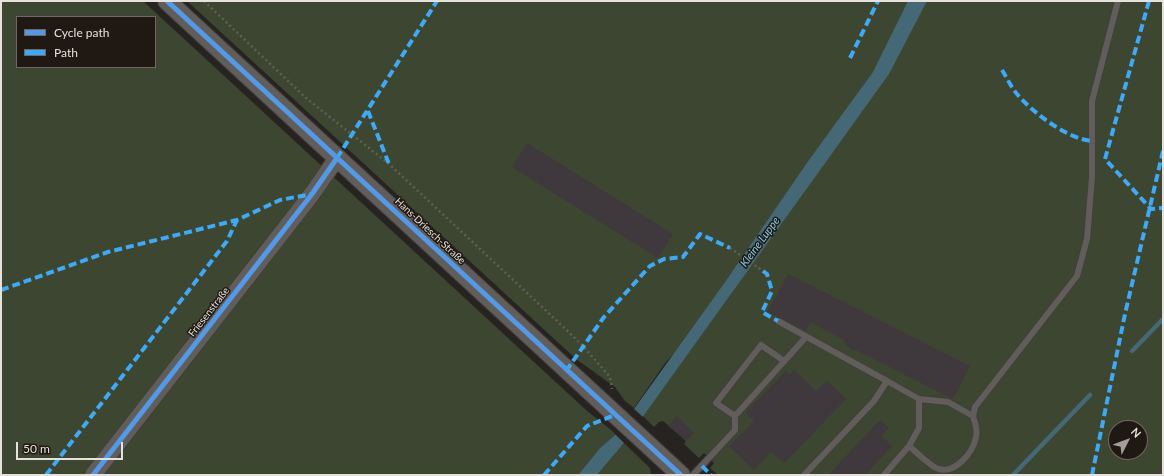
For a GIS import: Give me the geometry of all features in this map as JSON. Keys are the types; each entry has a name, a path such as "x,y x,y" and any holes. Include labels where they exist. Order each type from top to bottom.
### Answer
{"main road":[{"name":"Hans-Driesch-Straße","path":"167,1 681,475"}],"street":[{"name":"Friesenstraße","path":"93,475 312,194 337,158"}],"lane":[{"path":"909,446 936,468 947,470 955,466 966,457 976,438 977,430 973,416 975,406 1077,276 1087,239 1092,177 1092,101 1118,1"},
{"path":"778,322 919,399 948,402 973,416"},
{"path":"693,475 735,430 735,416 806,337"},
{"path":"735,416 716,404 761,345 784,361"},
{"path":"804,475 874,401 887,381"},
{"path":"884,475 909,446 919,428 919,399"}],"path":[{"path":"204,1 306,98 389,164 583,346 610,377 615,415"},
{"path":"730,248 763,271"}],"green space":[{"path":"1,1 143,1 586,410 616,434 600,448 578,475 1,475"},
{"path":"187,1 1163,1 1163,475 718,475 710,468 714,463 704,453 699,458 684,444 686,441 663,421 659,422 654,427 643,416 733,291 666,362 634,408 625,401 615,387 576,359"},
{"path":"624,443 650,468 651,475 597,475"}],"water":[{"name":"Kleine Luppe","path":"908,1 927,1 889,74 624,443 597,475 578,475 600,448 616,434 723,285 809,160 873,72"}],"pier":[{"path":"632,407 644,418 625,444 614,433"}],"building":[{"path":"527,143 673,234 658,258 512,167"},
{"path":"788,274 970,366 953,399 858,351 852,350 845,344 844,340 810,322 806,331 767,312"},
{"path":"794,370 816,391 827,381 846,399 784,463 771,452 754,470 729,446 754,421 745,413 786,371 789,375"},
{"path":"677,416 694,433 686,441 669,425"},
{"path":"880,420 889,428 881,436 892,446 865,475 828,475"}],"waterway":[{"path":"1132,351 1163,319"},
{"path":"1013,475 1090,395"}],"marked path":[{"path":"337,158 437,1"},
{"path":"850,58 878,1"},
{"path":"1149,1 1105,159 1151,209 1163,208"},
{"path":"1002,70 1017,94 1042,117 1073,136 1093,141"},
{"path":"368,111 389,164"},
{"path":"1092,475 1125,314 1163,151"},
{"path":"1,290 108,252 237,220 280,200 312,194"},
{"path":"46,475 227,241 237,220"},
{"path":"566,371 604,317 650,266 664,259 683,257 700,234 730,248"},
{"path":"763,271 767,274 772,291 762,312 778,321"},
{"path":"544,475 587,426 615,415"},
{"path":"702,466 711,475"}],"cycle path":[{"path":"167,1 681,475"},
{"path":"93,475 312,194 337,158"}]}
